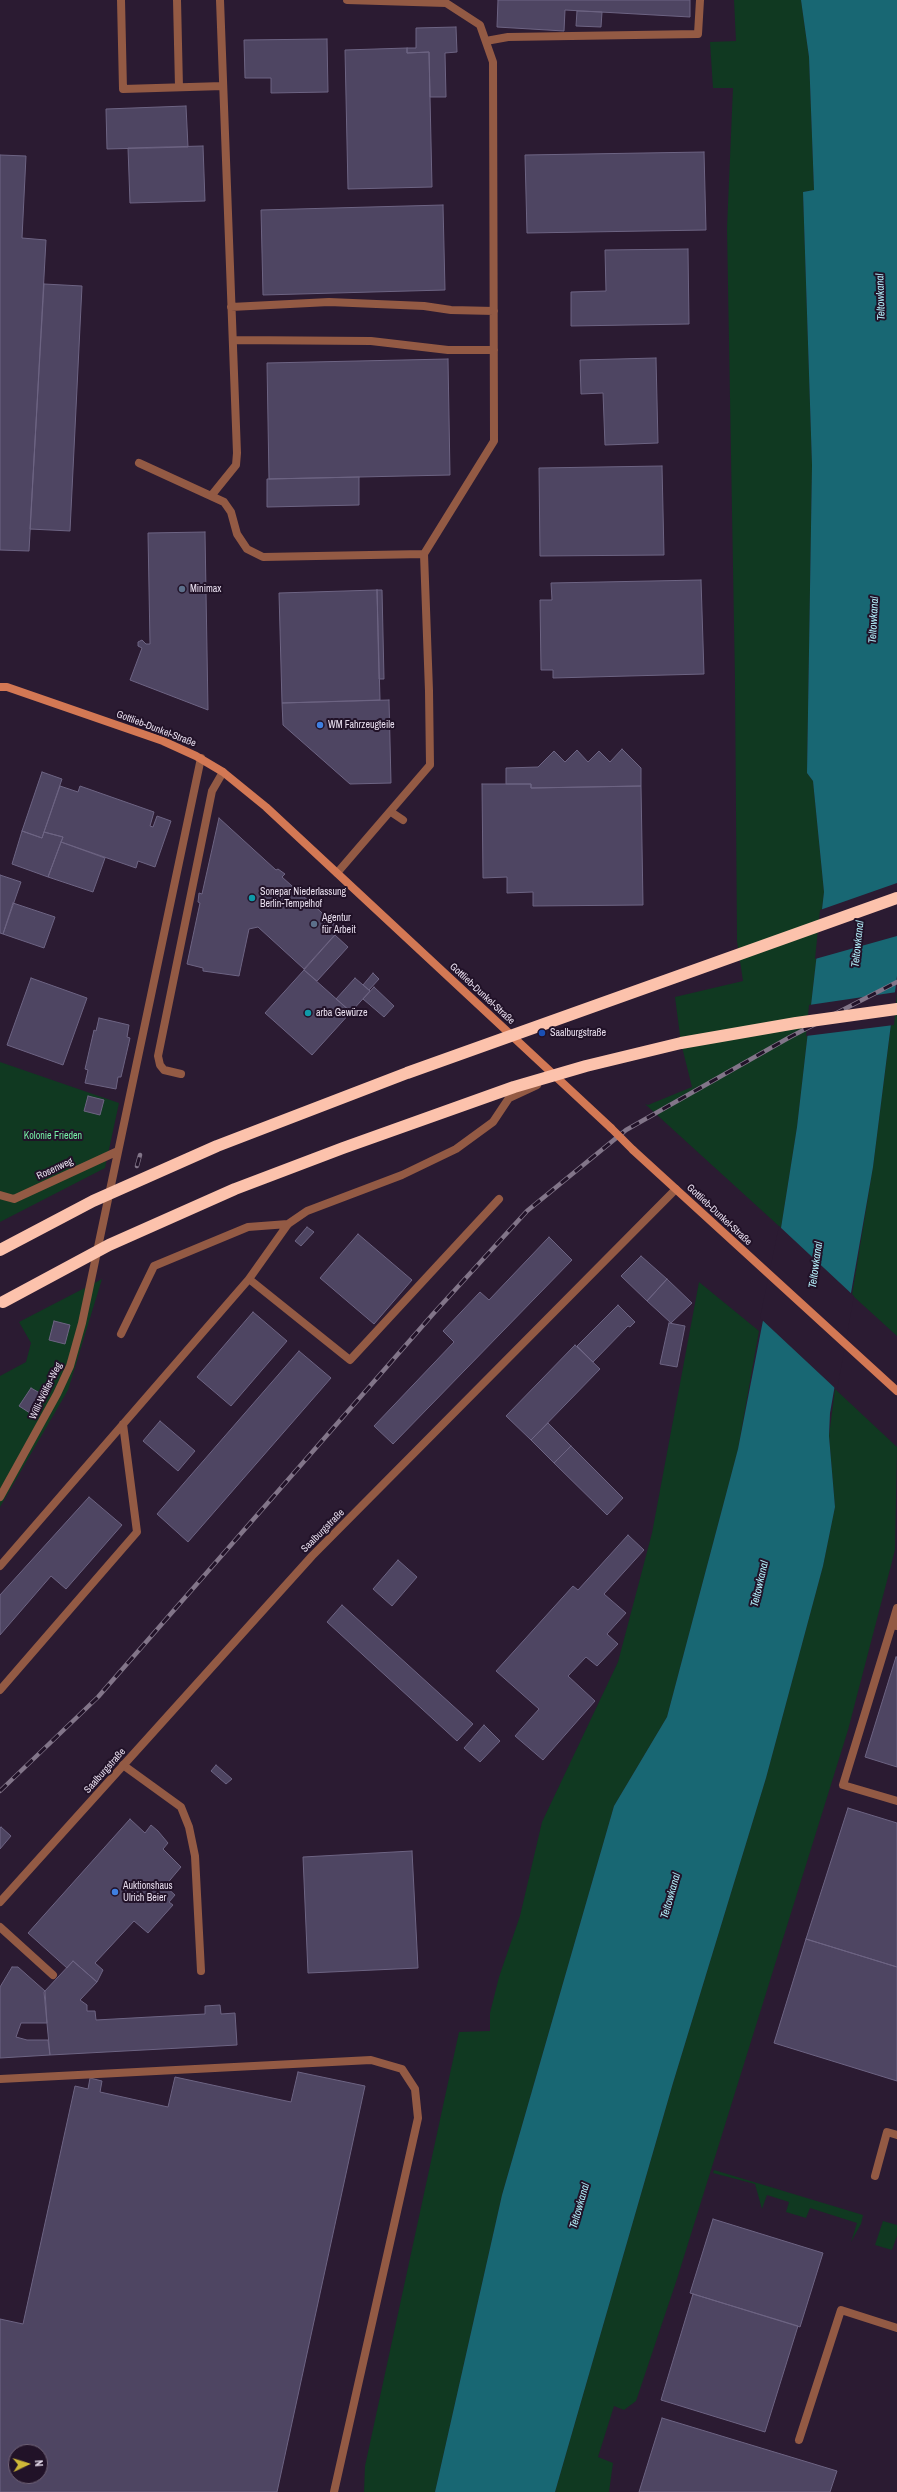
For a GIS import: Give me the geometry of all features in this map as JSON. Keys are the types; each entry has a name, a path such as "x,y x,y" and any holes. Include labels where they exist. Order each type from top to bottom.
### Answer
{"highway":[{"path":"0,1250 93,1201 217,1146 407,1073 897,898"},
{"path":"2,1302 109,1245 235,1189 343,1148 514,1087 586,1066 681,1043 796,1023 897,1009"}],"street":[{"path":"121,0 123,89 223,86"},
{"path":"177,0 179,88"},
{"path":"211,496 236,465 233,340 220,0"},
{"path":"337,873 430,765 430,691 424,554 494,441 493,62 486,41 480,25 446,3 347,0"},
{"path":"486,41 508,37 698,34 700,0"},
{"path":"231,307 329,302 424,306 451,310 494,311"},
{"path":"233,340 371,341 448,350 494,350"},
{"path":"139,463 224,502 231,512 236,534 247,549 263,557 424,554"},
{"name":"Gottlieb-Dunkel-Straße","path":"0,681 3,687 163,741 201,758 223,772 266,807 633,1150 897,1391"},
{"name":"Willi-Wölfer-Weg","path":"0,1497 57,1394 70,1366 118,1152 201,758"},
{"path":"181,1074 164,1070 160,1065 158,1056 212,791 223,772"},
{"path":"391,812 403,820"},
{"path":"0,1566 249,1279 288,1224 307,1211 402,1175 456,1149 493,1122 509,1098 533,1087 557,1079"},
{"name":"Rosenweg","path":"0,1195 14,1199 118,1152"},
{"name":"Saalburgstraße","path":"0,1902 312,1556 676,1189"},
{"path":"249,1279 350,1360 499,1199"},
{"path":"121,1334 154,1266 248,1227 288,1224"},
{"path":"0,1690 138,1532 124,1424"},
{"path":"897,1608 894,1626 843,1784 897,1801"},
{"path":"123,1765 181,1807 189,1828 195,1856 201,1971"},
{"path":"0,1927 53,1975"},
{"path":"0,2079 371,2060 402,2069 415,2089 418,2118 334,2492"},
{"path":"875,2176 887,2132 897,2135"},
{"path":"798,2440 841,2310 897,2328"}],"green space":[{"path":"734,0 801,0 809,57 814,190 803,192 812,465 807,773 813,781 824,892 797,1127 781,1228 645,1104 648,1105 692,1087 681,1043 675,997 743,981 737,941 735,681 727,228 733,88 713,88 710,42 736,41"},
{"path":"895,993 897,993 897,1336 852,1295 873,1167"},
{"name":"Kolonie Frieden","path":"0,1062 119,1103 105,1168 0,1222"},
{"path":"102,1279 68,1390 0,1507 0,1376 26,1362 31,1343 19,1322"},
{"path":"699,1282 759,1331 738,1449 667,1717 614,1806 502,2195 435,2492 364,2492 365,2466 459,2032 490,2031 490,2013 499,1977 520,1916 542,1822 618,1662 652,1533"},
{"path":"835,1389 897,1447 895,1550 848,1730 677,2279 636,2401 624,2410 614,2406 598,2457 613,2463 609,2492 555,2492 673,2083 766,1778 823,1566 835,1507 829,1436"},
{"path":"714,2170 863,2215 861,2224 851,2242 857,2223 810,2208 806,2218 786,2212 789,2202 767,2195 762,2209 755,2184 713,2173"},
{"path":"883,2221 897,2225 897,2236 892,2250 875,2245"}],"water":[{"name":"Teltowkanal","path":"801,0 897,0 897,976 873,1167 830,1413 829,1436 835,1507 823,1566 766,1778 673,2083 555,2492 435,2492 502,2195 614,1806 667,1717 738,1449 781,1228 797,1127 824,892 813,781 807,773 812,465 803,192 814,190 809,57"}],"pier":[{"path":"897,883 897,936 815,959 820,910"},
{"path":"897,992 894,1025 806,1036 809,1005"},
{"path":"779,1226 854,1296 837,1390 760,1318"}],"building":[{"path":"498,0 690,0 690,17 565,10 564,31 497,27"},
{"path":"577,11 602,12 601,27 576,26"},
{"path":"456,27 457,52 445,53 446,97 430,97 429,52 407,53 407,48 416,48 416,28"},
{"path":"327,39 328,92 271,93 271,78 245,78 244,40"},
{"path":"407,48 407,53 429,52 432,187 348,189 345,50"},
{"path":"186,106 188,147 107,149 106,109"},
{"path":"203,146 205,201 130,203 128,148"},
{"path":"704,152 706,230 527,233 525,155"},
{"path":"0,155 26,156 22,238 46,240 29,551 0,550"},
{"path":"443,205 445,290 263,295 261,210"},
{"path":"688,249 689,324 571,326 571,292 606,291 605,250"},
{"path":"44,284 82,286 70,531 30,529"},
{"path":"656,358 658,443 605,445 603,393 581,394 580,360"},
{"path":"448,359 450,475 269,479 267,363"},
{"path":"662,466 664,555 540,556 539,468"},
{"path":"359,477 359,505 267,507 267,479"},
{"path":"205,532 208,710 130,680 142,648 138,646 138,642 142,640 146,644 150,644 148,533"},
{"path":"701,580 704,674 553,678 553,670 541,670 540,600 552,600 551,583"},
{"path":"377,590 380,700 282,703 279,593"},
{"path":"377,590 382,590 384,679 379,679"},
{"path":"389,700 391,783 350,784 283,725 282,703"},
{"path":"622,749 641,768 641,786 531,788 531,784 506,784 506,768 538,767 554,751 565,762 577,750 588,762 599,751 610,762"},
{"path":"42,772 62,779 42,838 22,831"},
{"path":"482,784 531,784 531,788 641,786 643,905 533,906 533,892 507,893 507,877 483,878"},
{"path":"60,786 78,792 80,786 154,812 150,826 153,827 157,816 171,821 155,867 138,861 136,868 61,842 63,837 44,832"},
{"name":"Sonepar Niederlassung Berlin-Tempelhof","path":"219,818 276,870 278,869 285,874 282,877 340,929 304,969 258,927 249,929 239,976 203,971 203,968 187,964 200,903 198,902 199,893 202,894"},
{"path":"22,831 42,838 44,832 63,837 48,877 12,864"},
{"path":"61,842 105,858 93,892 48,877"},
{"path":"0,875 21,882 3,934 0,933"},
{"path":"13,903 55,917 44,948 3,934"},
{"path":"335,935 348,947 317,981 304,970"},
{"name":"arba Gewürze","path":"304,970 351,1012 312,1055 265,1013"},
{"path":"373,973 379,979 369,990 363,985"},
{"path":"31,978 87,998 63,1065 7,1045"},
{"path":"355,978 370,991 351,1012 336,999"},
{"path":"374,987 394,1006 384,1017 363,999"},
{"path":"99,1018 129,1025 127,1037 130,1038 121,1077 118,1077 116,1089 85,1083 88,1070 85,1069 94,1030 96,1031"},
{"path":"88,1096 104,1100 100,1115 84,1111"},
{"path":"307,1227 314,1232 301,1246 295,1241"},
{"path":"358,1234 412,1280 374,1324 320,1278"},
{"path":"549,1237 572,1260 393,1444 374,1426 454,1342 443,1331 480,1292 489,1300"},
{"path":"641,1256 667,1279 647,1301 621,1276"},
{"path":"667,1279 692,1303 671,1323 647,1301"},
{"path":"618,1305 635,1322 630,1327 628,1326 593,1362 577,1346"},
{"path":"253,1312 287,1341 231,1406 197,1377"},
{"path":"54,1321 70,1325 65,1344 49,1340"},
{"path":"669,1323 685,1326 677,1367 660,1364"},
{"path":"575,1345 600,1369 531,1440 506,1416"},
{"path":"299,1351 331,1378 188,1542 157,1514"},
{"path":"31,1388 45,1396 33,1415 19,1406"},
{"path":"160,1421 195,1451 178,1471 143,1441"},
{"path":"548,1423 571,1446 554,1463 531,1440"},
{"path":"571,1446 623,1498 607,1515 554,1463"},
{"path":"89,1497 122,1525 66,1589 51,1576 0,1635 0,1595"},
{"path":"628,1535 644,1550 604,1594 626,1613 607,1634 618,1644 597,1666 586,1657 568,1676 595,1701 543,1760 515,1736 539,1709 496,1671 573,1586 578,1590"},
{"path":"398,1560 417,1577 392,1606 373,1589"},
{"path":"342,1605 473,1724 457,1741 327,1622"},
{"path":"897,1657 897,1767 865,1757"},
{"path":"484,1725 500,1741 480,1762 464,1748"},
{"path":"216,1765 232,1779 226,1784 211,1771"},
{"path":"848,1808 897,1823 897,1967 806,1939"},
{"path":"130,1819 145,1833 151,1825 158,1831 168,1843 163,1849 181,1867 165,1886 175,1895 169,1902 173,1905 148,1933 134,1921 95,1963 103,1970 97,1982 73,1961 67,1968 28,1933"},
{"path":"1,1827 11,1836 0,1849 0,1828"},
{"path":"412,1851 418,1968 308,1973 303,1857"},
{"path":"806,1939 897,1967 897,2081 774,2043"},
{"path":"73,1961 97,1982 80,2000 87,2005 87,2011 95,2011 96,2020 205,2014 205,2006 220,2005 221,2014 235,2013 237,2045 50,2055 44,1992"},
{"path":"12,1967 18,1967 45,1991 47,2023 21,2023 16,2037 27,2040 48,2040 50,2055 0,2058 0,1987"},
{"path":"298,2072 365,2086 277,2492 0,2492 0,2319 23,2324 75,2086 88,2089 90,2078 102,2081 100,2092 168,2107 175,2077 291,2102"},
{"path":"713,2219 823,2253 800,2327 690,2293"},
{"path":"693,2294 798,2326 765,2432 661,2400"},
{"path":"662,2418 837,2471 830,2492 639,2492"}],"railway":[{"path":"0,1791 98,1697 433,1314 527,1211 626,1130 790,1037 897,982"},
{"path":"137,1166 140,1155"}],"place":[{"name":"Minimax","path":"182,589"},
{"name":"WM Fahrzeugteile","path":"320,725"},
{"name":"Sonepar Niederlassung Berlin-Tempelhof","path":"252,898"},
{"name":"Agentur für Arbeit","path":"314,924"},
{"name":"arba Gewürze","path":"308,1013"},
{"name":"Saalburgstraße","path":"542,1033"},
{"name":"Auktionshaus Ulrich Beier","path":"115,1892"}]}
